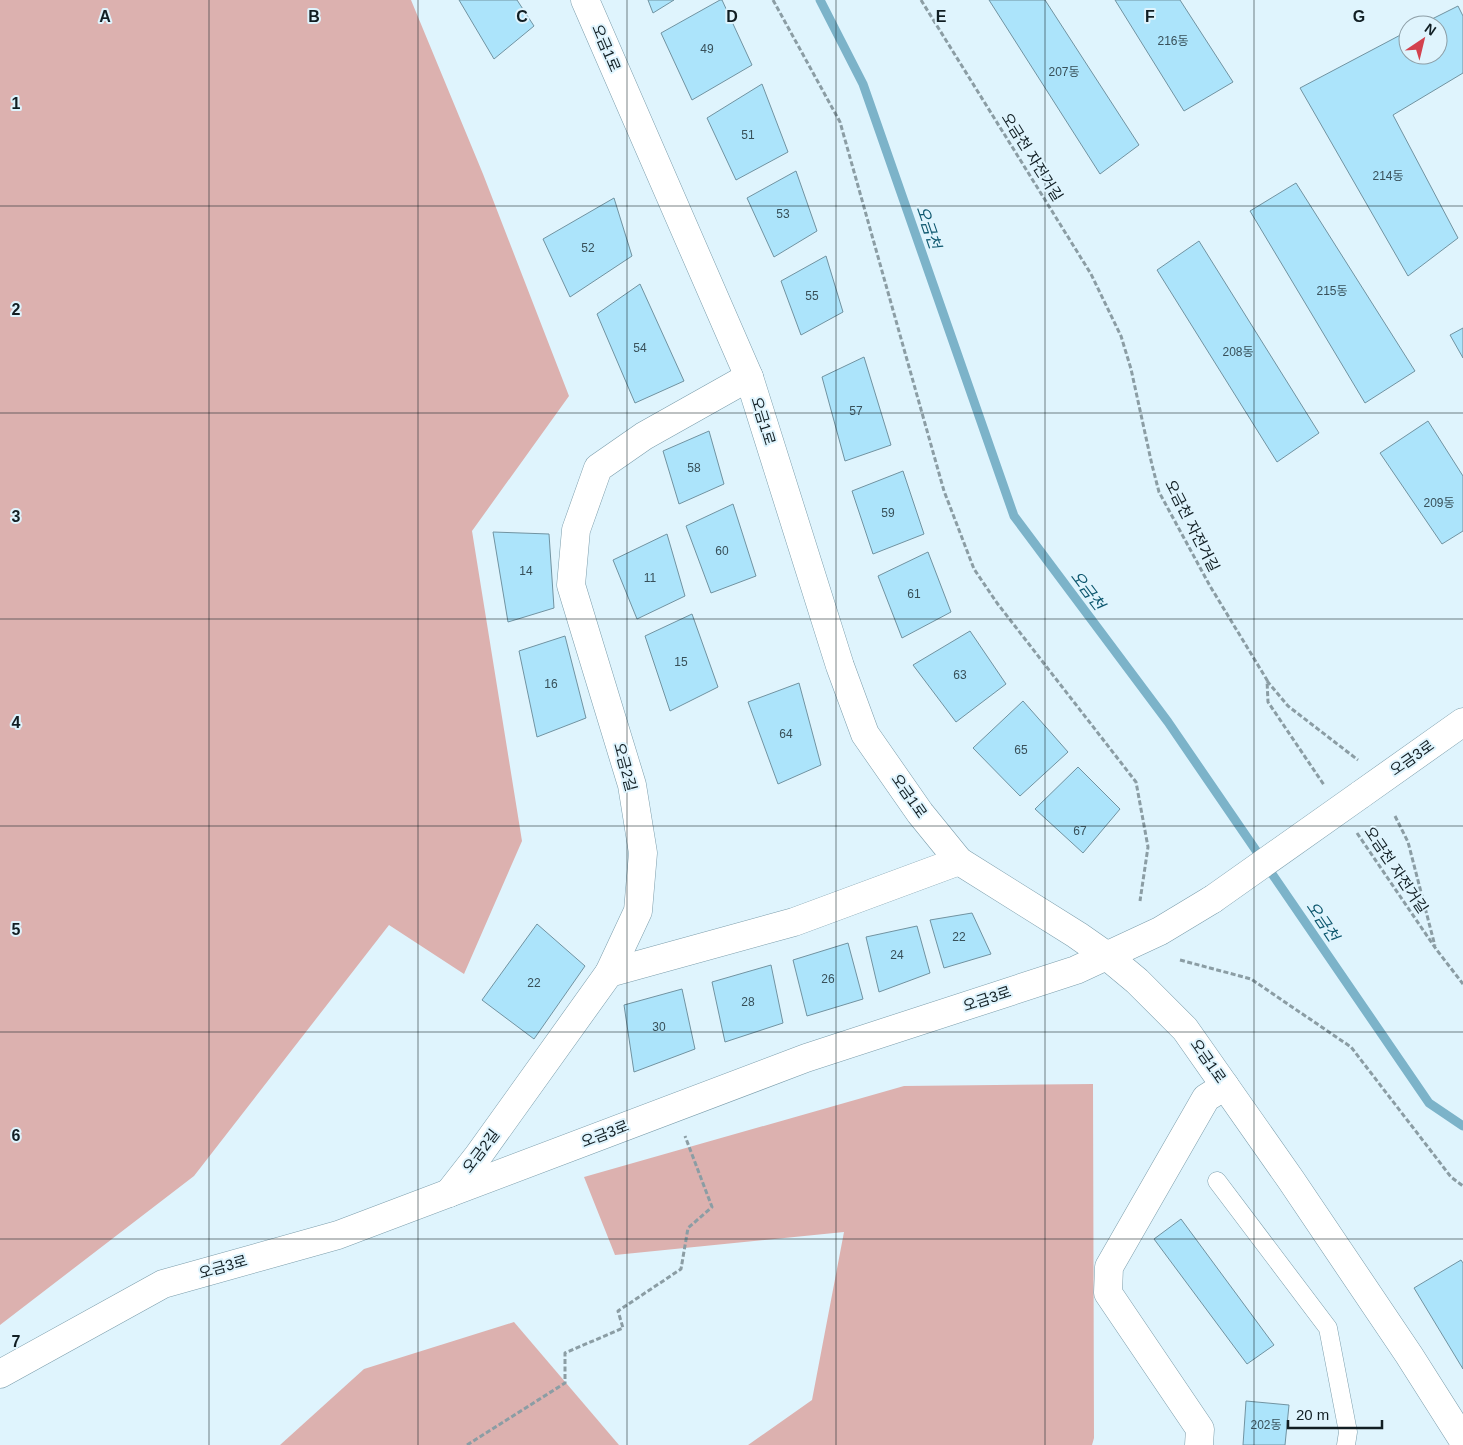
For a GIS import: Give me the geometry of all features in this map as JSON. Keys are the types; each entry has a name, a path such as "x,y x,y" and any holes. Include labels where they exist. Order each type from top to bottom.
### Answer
{"street":[{"name":"오금1로","path":"585,0 749,377 840,666 865,734 920,813 959,861 1107,956 1137,981 1186,1029 1409,1355 1463,1440"},
{"name":"오금2길","path":"449,1193 478,1156 609,973 638,911 643,853 632,785 571,585 576,530 598,468 644,436 749,377"},
{"name":"오금3로","path":"0,1374 163,1284 338,1235 806,1058 1076,970 1160,931 1213,899 1463,722"},
{"path":"609,973 794,922 959,861"},
{"path":"1199,1445 1200,1429 1108,1293 1109,1267 1206,1098 1225,1086"}],"lane":[{"path":"1217,1181 1328,1328 1348,1432 1346,1445"}],"path":[{"path":"773,0 840,122 944,491 974,569 997,603 1136,782 1148,847 1140,901"},
{"name":"오금천 자전거길","path":"921,0 1092,274 1121,336 1131,368 1152,466 1160,492 1210,586 1267,680 1268,702 1330,793"},
{"path":"1267,680 1288,706 1358,760"},
{"path":"1395,816 1408,842 1436,949"},
{"name":"오금천 자전거길","path":"1352,826 1436,949 1463,984"},
{"path":"1180,960 1251,979 1350,1047 1451,1177 1463,1186"},
{"path":"467,1445 565,1383 564,1353 623,1328 618,1311 681,1269 688,1228 712,1207 683,1132"}],"shaded area":[{"path":"0,0 411,0 483,174 569,396 472,531 522,841 464,974 389,925 194,1176 0,1325"},
{"path":"1093,1084 1094,1438 1092,1445 748,1445 812,1400 844,1232 615,1255 584,1177 904,1086"},
{"path":"514,1322 619,1445 280,1445 364,1369"}],"building":[{"path":"459,0 517,0 534,26 494,59"},
{"path":"648,0 674,0 653,13"},
{"path":"722,0 752,65 692,100 661,33"},
{"path":"989,0 1045,0 1139,145 1100,174"},
{"path":"1115,0 1180,0 1233,82 1184,111"},
{"path":"1458,6 1463,16 1463,73 1393,115 1458,238 1408,276 1300,88 1398,36 1398,65 1448,65 1448,15 1440,15"},
{"path":"762,84 788,152 736,180 707,118"},
{"path":"796,171 817,231 774,257 747,198"},
{"path":"1296,183 1415,371 1365,403 1250,211"},
{"path":"614,198 632,256 570,297 543,239"},
{"path":"1199,241 1319,433 1277,462 1157,270"},
{"path":"826,256 843,312 801,335 781,281"},
{"path":"640,284 684,381 635,403 597,314"},
{"path":"1463,328 1463,358 1450,335"},
{"path":"864,357 891,445 845,461 822,377"},
{"path":"1428,421 1463,476 1463,531 1442,544 1380,453"},
{"path":"709,431 724,484 679,504 663,451"},
{"path":"903,471 924,534 873,554 852,491"},
{"path":"733,504 756,576 711,593 686,526"},
{"path":"493,532 549,534 554,608 508,622"},
{"path":"667,534 685,596 637,619 613,560"},
{"path":"928,552 951,612 902,638 878,576"},
{"path":"692,614 718,687 670,711 645,636"},
{"path":"970,631 1006,684 956,722 913,665"},
{"path":"565,636 586,718 537,737 519,651"},
{"path":"799,683 821,765 778,784 748,702"},
{"path":"1023,701 1068,752 1020,796 973,748"},
{"path":"1078,767 1120,809 1083,853 1035,809"},
{"path":"972,913 991,954 944,968 930,920"},
{"path":"537,924 585,966 534,1039 482,1000"},
{"path":"917,926 930,973 879,992 866,937"},
{"path":"848,943 863,999 807,1016 793,960"},
{"path":"771,965 783,1023 725,1042 712,982"},
{"path":"682,989 695,1049 634,1072 624,1005"},
{"path":"1181,1219 1274,1345 1247,1364 1154,1239"},
{"path":"1461,1260 1463,1263 1463,1369 1414,1288"},
{"path":"1246,1401 1289,1405 1285,1445 1243,1445"}],"waterway":[{"name":"오금천","path":"820,0 863,84 1014,516 1168,722 1429,1103 1463,1126"}]}
